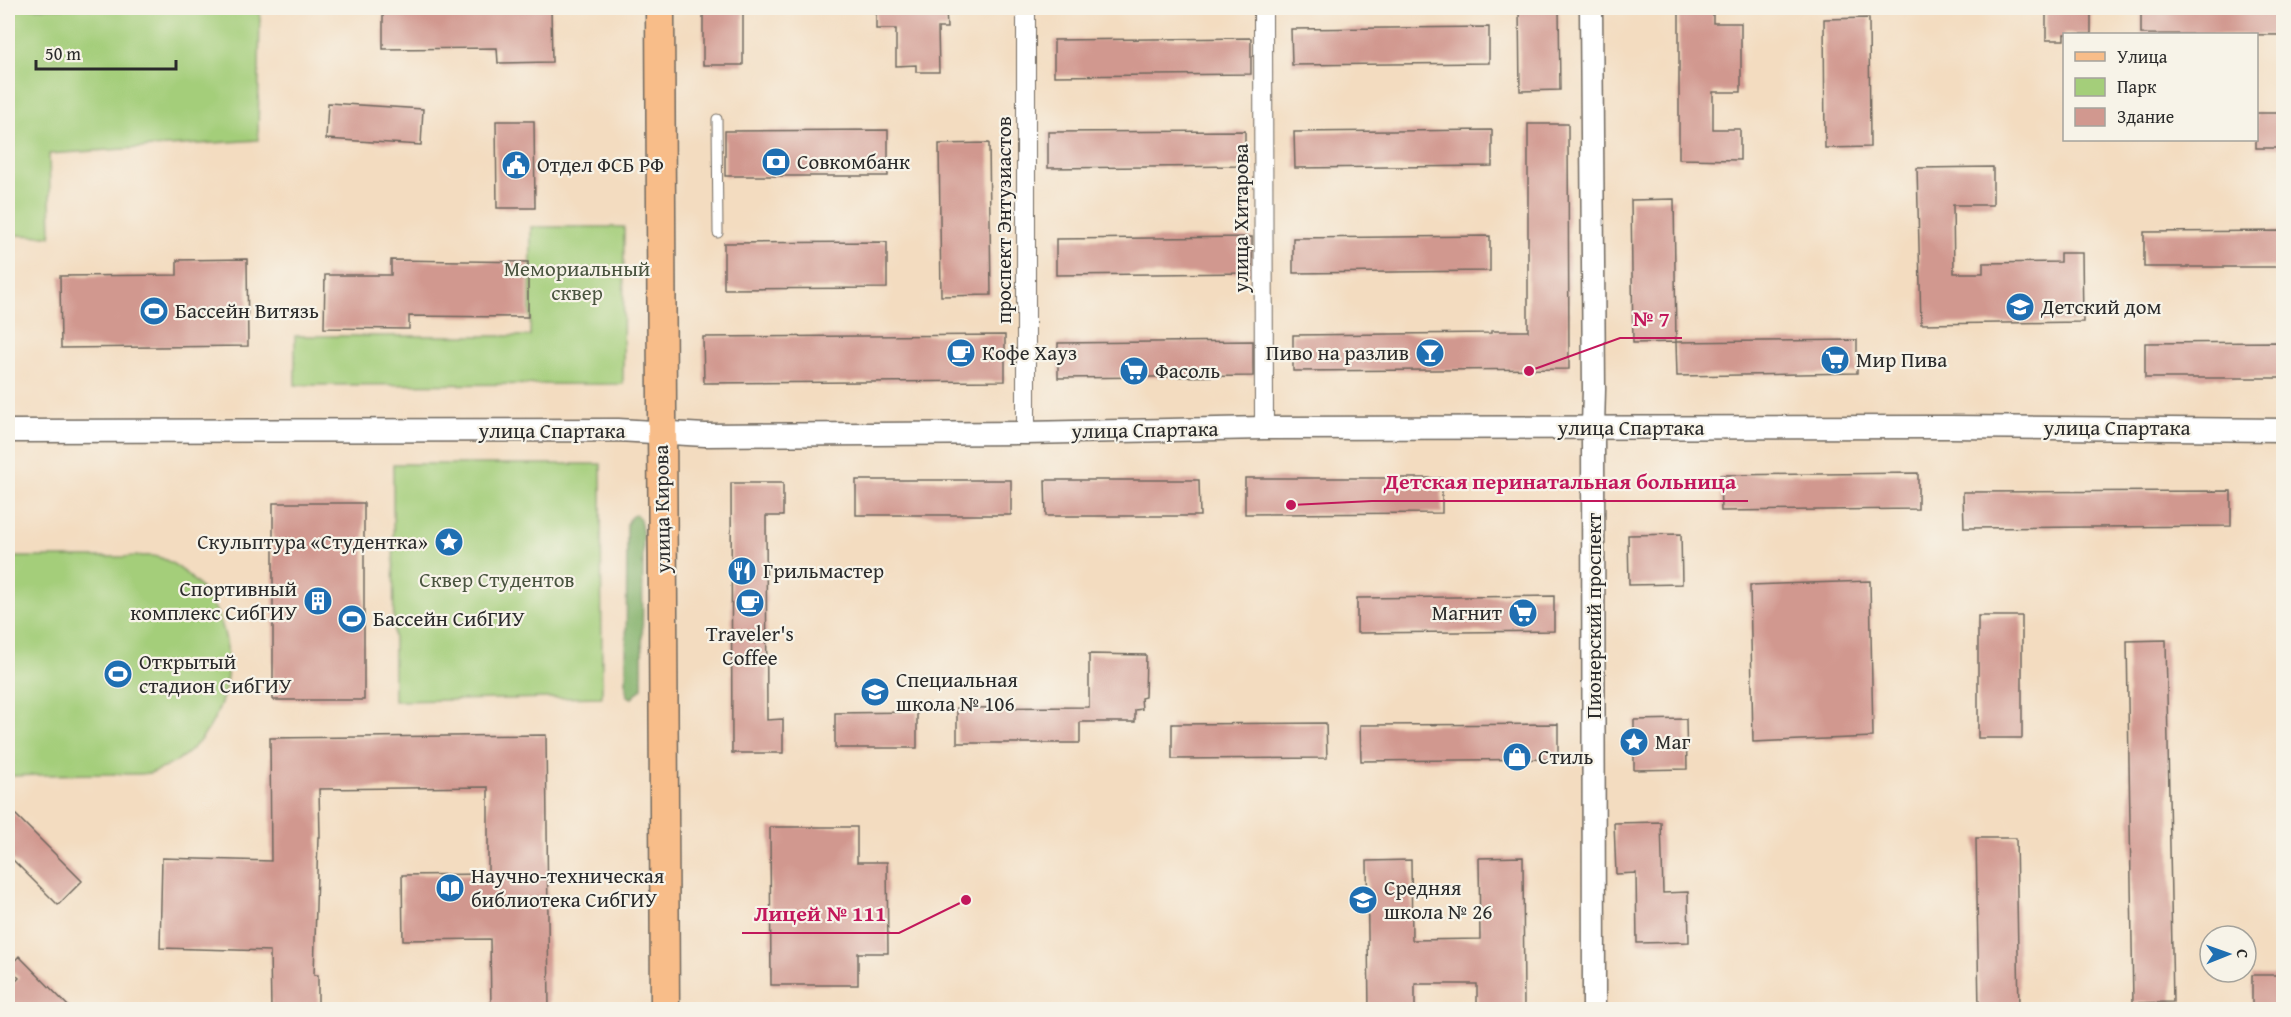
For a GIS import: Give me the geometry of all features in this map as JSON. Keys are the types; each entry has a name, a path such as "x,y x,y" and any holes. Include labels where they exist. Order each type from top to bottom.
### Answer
{"main road":[{"name":"улица Кирова","path":"660,8 661,432 665,724 664,1010"}],"street":[{"name":"проспект Энтузиастов","path":"1026,8 1026,433"},
{"name":"улица Хитарова","path":"1263,8 1264,428"},
{"name":"Пионерский проспект","path":"1591,8 1594,378 1594,1010"},
{"name":"улица Спартака","path":"8,431 661,432 705,435 1026,433 1264,428 2283,430"}],"lane":[{"path":"717,119 718,233"}],"green space":[{"path":"8,8 260,8 258,140 49,154 51,236 8,235"},
{"name":"Мемориальный сквер","path":"531,227 624,227 623,384 295,385 295,336 530,336"},
{"name":"Сквер Студентов","path":"393,464 601,464 602,697 394,701"},
{"path":"635,514 640,519 643,536 642,688 632,698 627,696 626,689 627,524"},
{"name":"Открытый стадион СибГИУ","path":"153,556 173,564 191,578 213,605 224,632 228,660 225,689 216,716 201,740 180,759 148,773 8,776 8,557"}],"building":[{"path":"383,8 551,8 552,62 498,63 497,48 383,49"},
{"path":"703,8 743,8 743,65 703,65"},
{"path":"884,8 946,9 947,28 938,28 939,72 916,72 916,65 896,66 896,29 876,29 876,10 884,10"},
{"path":"1519,8 1559,8 1560,90 1520,91"},
{"path":"1679,8 1713,8 1713,23 1741,23 1741,92 1713,92 1713,129 1740,129 1740,160 1679,159"},
{"path":"2046,8 2091,8 2091,33 2063,33 2063,40 2046,40"},
{"path":"2141,8 2283,8 2283,35 2141,33"},
{"path":"1869,18 1870,147 1825,148 1824,19"},
{"path":"1489,27 1489,63 1292,65 1291,29"},
{"path":"1251,38 1251,74 1054,76 1054,40"},
{"path":"328,103 423,109 421,145 326,139"},
{"path":"2258,113 2283,113 2283,148 2256,148"},
{"name":"Отдел ФСБ РФ","path":"496,121 534,121 535,208 497,208"},
{"path":"1528,124 1568,124 1569,369 1293,371 1293,335 1528,331"},
{"path":"888,130 888,176 725,176 725,131"},
{"path":"1492,130 1492,166 1295,168 1294,132"},
{"path":"1245,131 1245,166 1048,168 1048,132"},
{"path":"989,143 991,295 941,296 939,144"},
{"path":"1993,167 1993,205 1953,205 1954,273 1983,273 1983,263 2060,262 2060,253 2082,253 2083,322 1921,324 1917,168"},
{"path":"1674,199 1676,342 1633,343 1631,200"},
{"path":"2283,231 2283,267 2144,267 2144,232"},
{"path":"1490,236 1490,271 1293,273 1293,238"},
{"path":"1252,237 1252,273 1056,275 1056,239"},
{"path":"887,242 887,288 724,289 724,243"},
{"name":"Бассейн Витязь","path":"247,259 248,346 61,348 60,276 177,275 177,260"},
{"path":"391,260 528,262 528,317 409,316 409,329 324,328 325,275 391,275"},
{"path":"1005,335 1005,381 704,383 703,337"},
{"path":"1857,340 1857,373 1677,376 1676,342"},
{"path":"1253,341 1253,376 1058,378 1058,343"},
{"path":"2283,342 2283,378 2145,378 2145,343"},
{"path":"1918,473 1918,509 1721,511 1720,475"},
{"path":"1245,478 1442,478 1442,513 1245,514"},
{"path":"856,480 1011,480 1011,515 856,515"},
{"path":"1045,480 1199,480 1200,516 1046,516"},
{"path":"731,483 783,483 783,516 766,516 767,720 783,719 783,753 732,753"},
{"path":"2231,491 2231,526 1964,528 1963,492"},
{"name":"Спортивный комплекс СибГИУ","path":"273,503 364,503 364,700 273,700"},
{"path":"1681,534 1682,584 1629,585 1628,535"},
{"path":"1870,581 1873,737 1753,742 1750,585"},
{"path":"1554,596 1554,631 1357,633 1357,598"},
{"path":"1978,616 2022,616 2022,738 1978,738"},
{"path":"2166,640 2173,1002 2133,1003 2127,641"},
{"path":"1089,654 1146,655 1145,697 1141,698 1142,709 1135,710 1135,722 1080,722 1080,743 957,743 957,708 1089,707"},
{"path":"917,712 917,748 835,748 835,713"},
{"path":"1686,719 1687,769 1634,770 1634,720"},
{"path":"1326,723 1327,758 1172,759 1172,724"},
{"path":"1558,724 1558,759 1361,761 1360,725"},
{"path":"546,735 549,1010 491,1010 490,939 403,940 402,875 488,874 488,787 319,789 320,837 318,837 314,975 318,975 318,1010 271,1010 270,951 160,948 162,858 271,861 270,738"},
{"path":"8,807 82,881 58,905 8,855"},
{"path":"1661,822 1663,893 1688,892 1689,942 1637,943 1636,873 1616,874 1614,823"},
{"path":"770,827 857,827 857,862 887,862 888,953 858,953 858,985 771,985"},
{"path":"1976,838 2016,838 2019,1010 1979,1010"},
{"path":"1523,857 1524,1010 1477,1010 1477,984 1415,984 1415,1010 1369,1010 1367,861 1411,860 1412,940 1480,939 1479,858"},
{"path":"19,956 72,1010 8,1010 8,989 19,978 9,967"},
{"path":"2258,975 2283,975 2283,1010 2252,1010 2252,984 2258,984"}],"place":[{"name":"Совкомбанк","path":"776,162"},
{"name":"Отдел ФСБ РФ","path":"516,165"},
{"name":"Детский дом","path":"2020,307"},
{"name":"Бассейн Витязь","path":"154,311"},
{"name":"Кофе Хауз","path":"961,353"},
{"name":"Пиво на разлив","path":"1430,353"},
{"name":"Мир Пива","path":"1835,360"},
{"name":"Фасоль","path":"1134,371"},
{"name":"№ 7","path":"1529,371"},
{"name":"Детская перинатальная больница","path":"1291,505"},
{"name":"Скульптура «Студентка»","path":"449,542"},
{"name":"Грильмастер","path":"742,571"},
{"name":"Спортивный комплекс СибГИУ","path":"318,601"},
{"name":"Traveler's Coffee","path":"750,603"},
{"name":"Магнит","path":"1523,613"},
{"name":"Бассейн СибГИУ","path":"352,619"},
{"name":"Открытый стадион СибГИУ","path":"118,674"},
{"name":"Специальная школа № 106","path":"875,692"},
{"name":"Маг","path":"1634,742"},
{"name":"Стиль","path":"1517,757"},
{"name":"Научно-техническая библиотека СибГИУ","path":"450,888"},
{"name":"Лицей № 111","path":"966,900"},
{"name":"Средняя школа № 26","path":"1363,900"}]}
